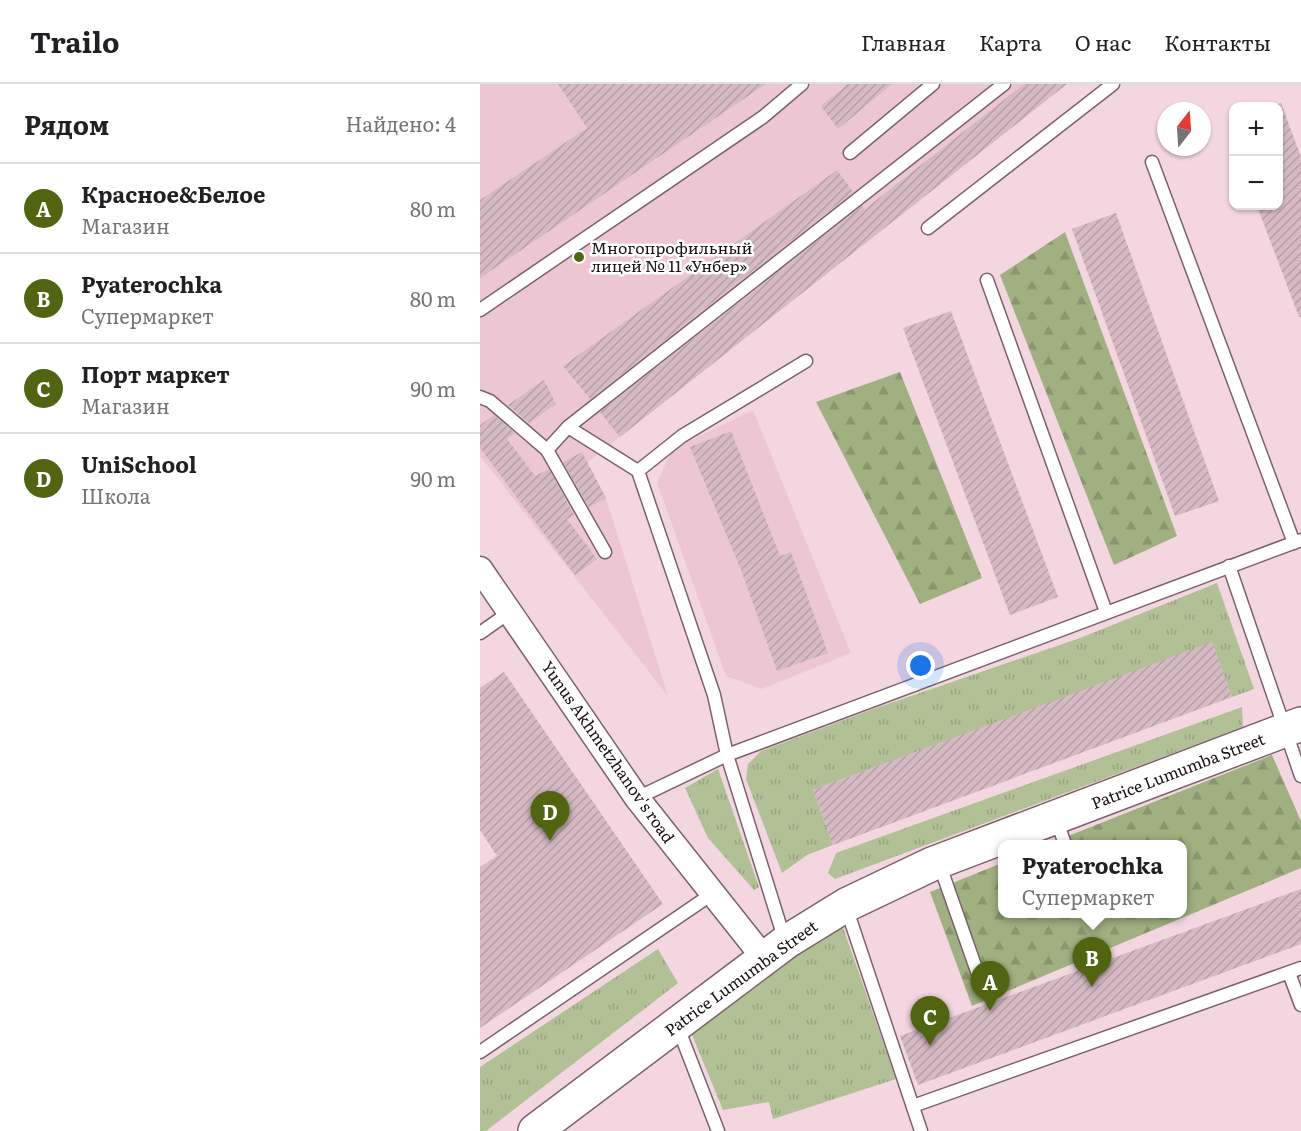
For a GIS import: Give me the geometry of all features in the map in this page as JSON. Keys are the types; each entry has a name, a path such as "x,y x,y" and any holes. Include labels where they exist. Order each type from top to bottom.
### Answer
{"street":[{"name":"Yunus Akhmetzhanov's road","path":"480,569 637,798 712,894 775,950"},
{"name":"Patrice Lumumba Street","path":"1025,840 1060,831 1293,727"},
{"name":"Patrice Lumumba Street","path":"535,1131 775,950 846,906 939,862 998,847"}],"lane":[{"path":"480,310 763,117 802,84"},
{"path":"850,153 933,84"},
{"path":"547,450 568,427 1004,84"},
{"path":"928,228 1113,84"},
{"path":"637,798 727,755 1298,541 1152,162"},
{"path":"987,280 1106,612"},
{"path":"638,471 682,436 806,361"},
{"path":"480,396 490,401 547,450 605,552"},
{"path":"568,427 638,471 714,695 775,950"},
{"path":"1229,566 1293,727 1301,776"},
{"path":"480,633 510,612"},
{"path":"939,862 979,977"},
{"path":"480,1052 712,894"},
{"path":"846,906 921,1131"},
{"path":"913,1106 1295,970 1301,1005"},
{"path":"677,1024 718,1131"}],"shaded area":[{"path":"480,84 1067,84 587,463 606,498 668,696 480,456"},
{"path":"753,410 851,653 762,689 726,676 657,483 672,449"}],"green space":[{"path":"1065,232 1177,536 1114,565 1000,275"},
{"path":"900,372 982,578 920,604 816,402"},
{"path":"1217,583 1254,689 1232,697 1212,643 813,790 833,845 807,855 782,873 746,779 748,764 761,751 876,708 1080,638"},
{"path":"1242,707 1243,727 835,879 828,873 836,853"},
{"path":"1272,755 1301,821 1301,868 1187,916 1187,840 1058,840"},
{"path":"718,769 759,887 754,890 708,838 685,788"},
{"path":"998,865 998,918 1182,918 972,1006 930,892"},
{"path":"840,919 896,1079 773,1119 769,1102 723,1110 690,1030"},
{"path":"658,949 678,983 486,1131 480,1131 480,1067"}],"building":[{"path":"558,84 766,84 480,278 480,200 587,128"},
{"path":"848,84 892,84 838,129 821,106"},
{"path":"1024,84 1067,84 620,437 600,412 862,206 865,209"},
{"path":"1283,108 1301,157 1301,317 1299,317 1259,210 1283,210"},
{"path":"837,170 853,192 590,399 563,366"},
{"path":"1116,213 1219,501 1175,516 1072,229"},
{"path":"951,311 1058,597 1010,615 903,328"},
{"path":"544,380 556,404 529,423 508,405"},
{"path":"494,415 515,433 507,439 535,476 549,469 574,515 567,519 597,559 575,575 480,448 480,425"},
{"path":"731,431 780,556 791,552 828,653 777,671 741,570 690,447"},
{"path":"582,452 606,498 589,507 563,462"},
{"path":"1212,642 1232,697 833,845 813,790"},
{"path":"504,672 663,904 480,1028 480,867 497,856 480,830 480,688"},
{"path":"1301,889 1301,944 918,1085 900,1036"}],"place":[{"name":"Многопрофильный лицей № 11 «Унбер»","path":"579,257"},
{"name":"UniSchool","path":"550,841"},
{"name":"Pyaterochka","path":"1092,987"},
{"name":"Красное&Белое","path":"990,1011"},
{"name":"Порт маркет","path":"930,1046"}]}
